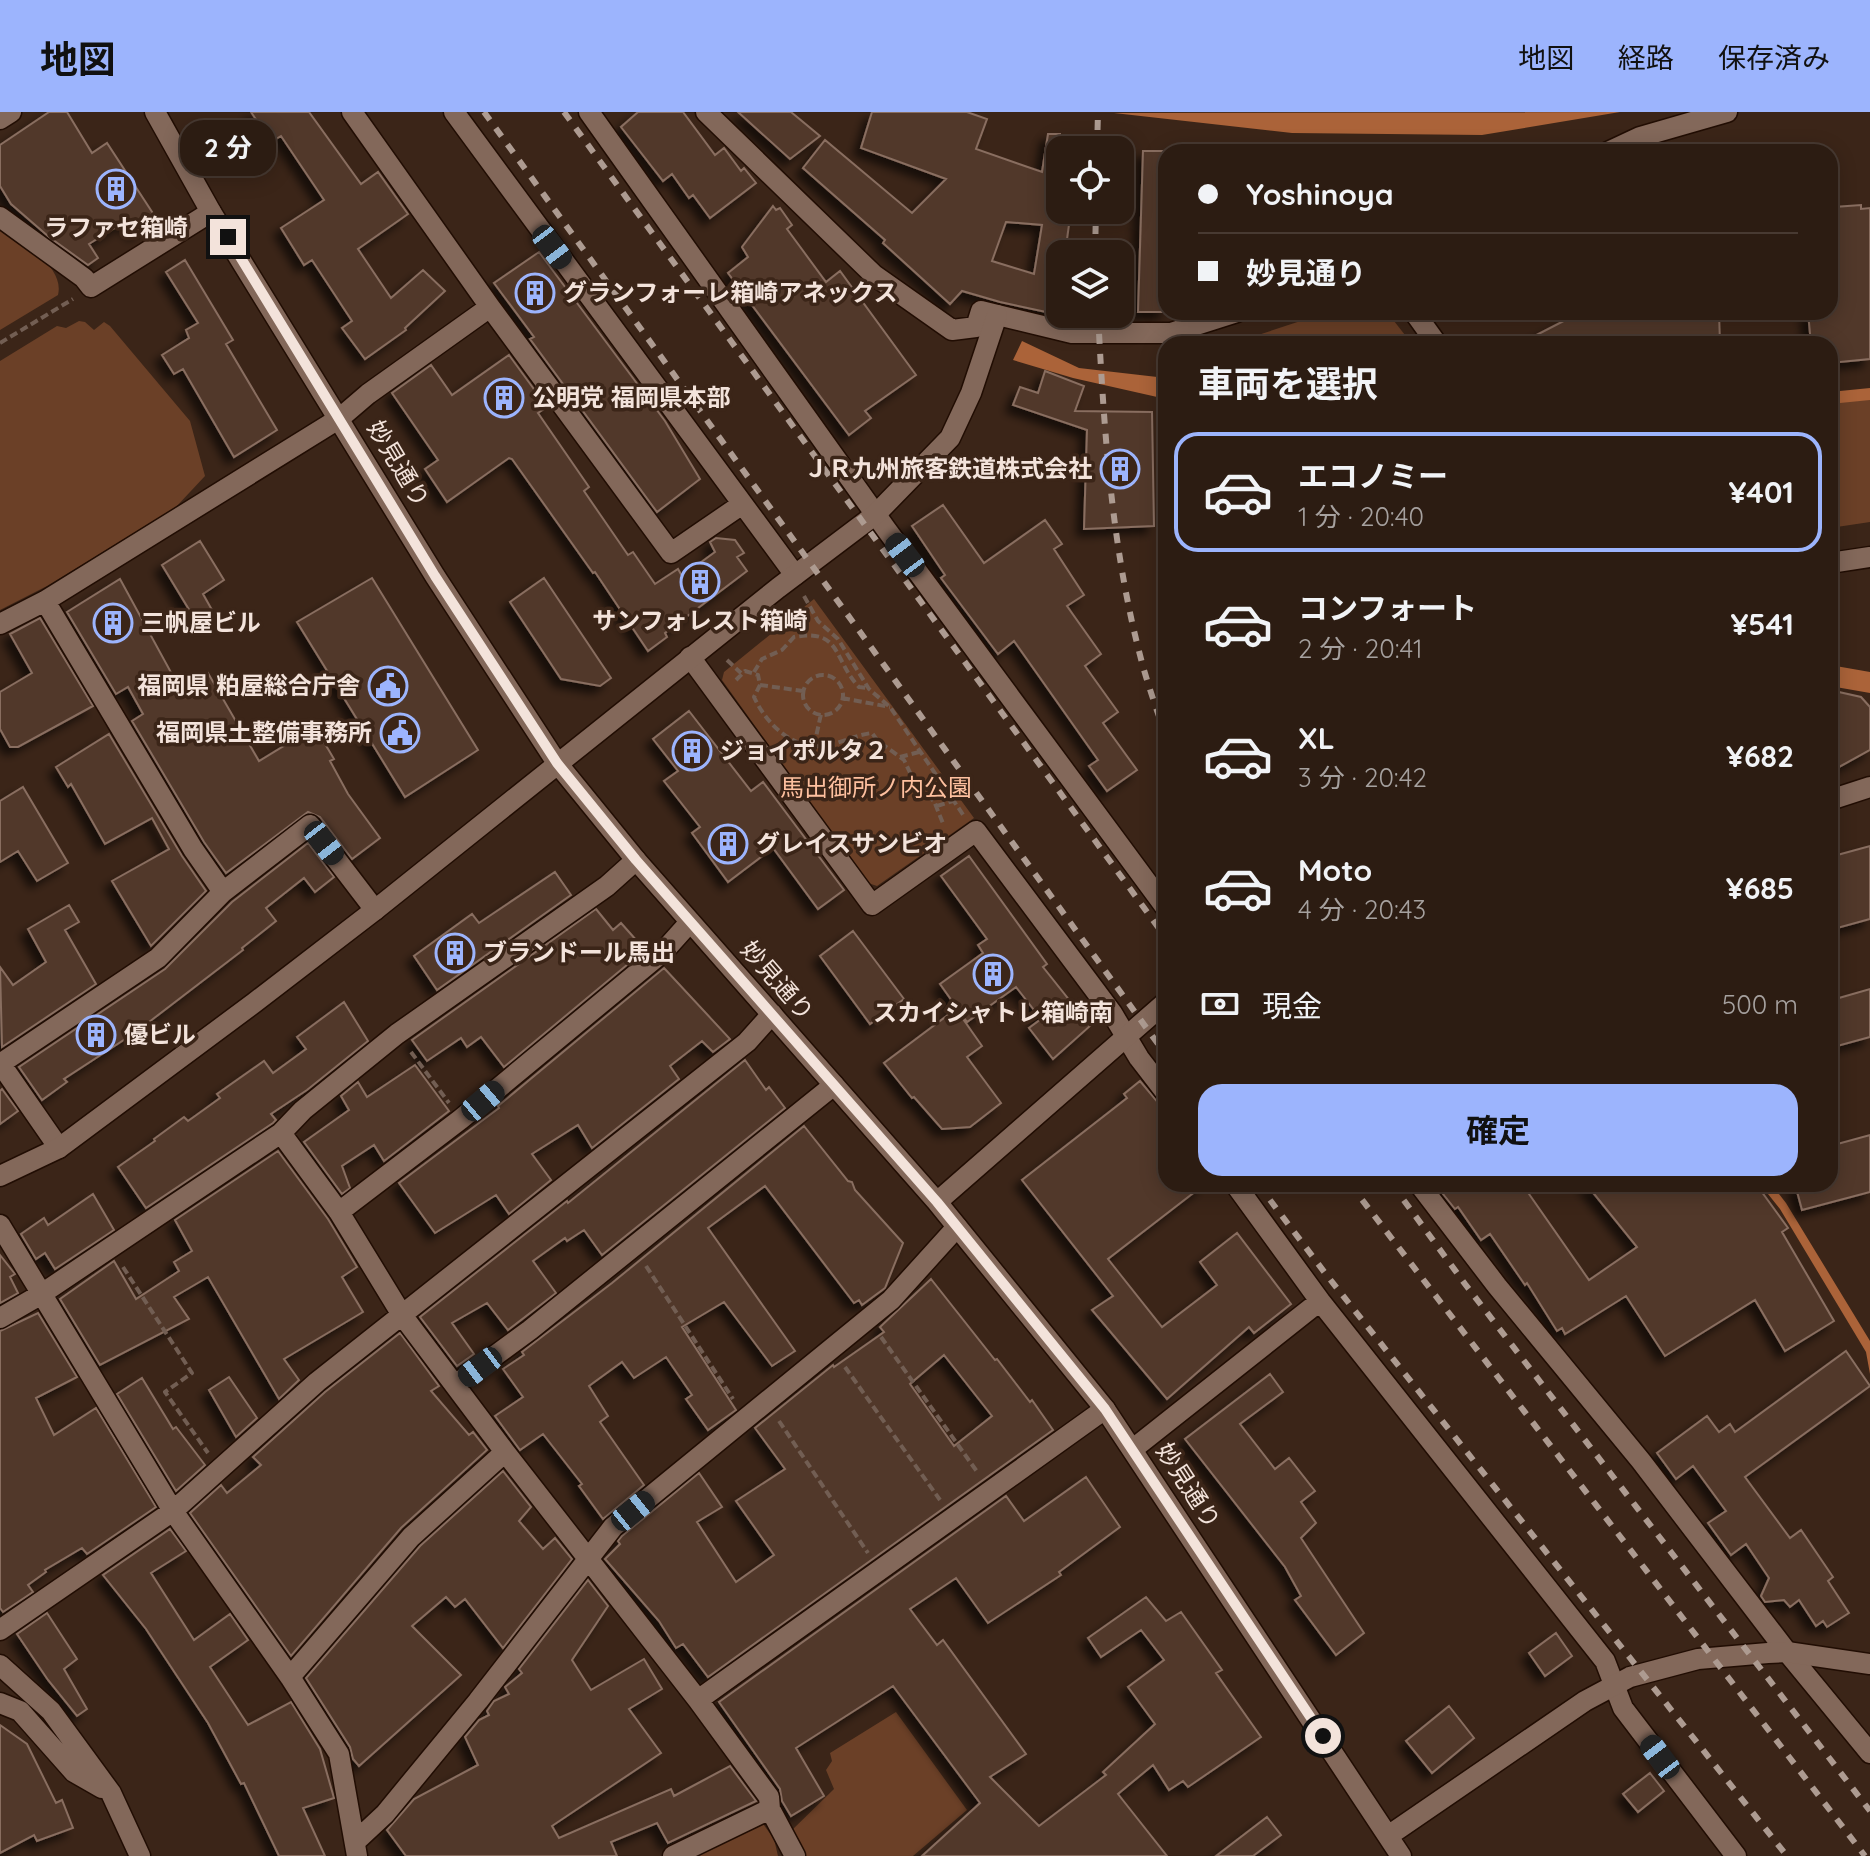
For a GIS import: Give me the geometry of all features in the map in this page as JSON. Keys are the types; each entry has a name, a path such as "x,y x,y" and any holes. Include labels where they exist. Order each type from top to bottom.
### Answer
{"street":[{"path":"0,119 11,112"},
{"name":"妙見通り","path":"155,112 211,212 435,576 557,763 636,860 937,1202 1105,1409 1401,1856"},
{"path":"352,112 490,307 671,553 741,505"},
{"path":"454,112 795,575"},
{"path":"589,112 876,514 1158,897"},
{"path":"706,112 874,275 952,330 976,327 981,311 1072,333 1158,337"},
{"path":"1625,144 1727,112"},
{"path":"0,217 84,278 91,287 211,212"},
{"path":"0,624 45,601 340,418 368,394 490,307"},
{"path":"0,1176 59,1148 375,910 690,657 876,514 950,438 971,393 997,315"},
{"path":"1176,336 1217,320"},
{"path":"1838,562 1870,557"},
{"path":"45,601 193,849 223,892"},
{"path":"690,657 872,905 976,831 1158,1083"},
{"path":"1838,797 1870,787"},
{"path":"59,1148 0,1063 158,958 223,892 310,825 375,910"},
{"path":"0,1318 40,1295 281,1133 303,1110 397,1034 607,886 636,860"},
{"path":"339,1212 461,1119 664,951 690,922"},
{"path":"937,1202 1158,1009"},
{"path":"2,1625 173,1511 317,1382 747,1042 772,1014"},
{"path":"455,1385 530,1330 834,1085"},
{"path":"281,1133 339,1212 402,1315 769,1797 770,1809 795,1856"},
{"path":"1241,1192 1320,1301 1605,1661 1623,1708 1736,1856"},
{"path":"1425,1192 1497,1286 1641,1461 1787,1652 1869,1749"},
{"path":"0,1225 173,1511 290,1677 339,1754 356,1849"},
{"path":"356,1849 478,1701 613,1527 891,1300 957,1227"},
{"path":"1133,1449 1320,1301"},
{"path":"698,1700 1105,1409"},
{"path":"290,1677 411,1537 505,1452"},
{"path":"1388,1836 1585,1701 1630,1677 1698,1659 1787,1652 1870,1664"},
{"path":"0,1665 51,1711 111,1793 140,1856"},
{"path":"0,1703 20,1711 74,1772 111,1793"},
{"path":"673,1856 770,1809"}],"path":[{"path":"0,343 70,301"},
{"path":"804,596 818,621 838,639 869,689 890,707 968,822"},
{"path":"754,672 762,659 782,650 794,637 824,636 833,643 847,675 859,687 869,689"},
{"path":"727,660 741,673"},
{"path":"736,688 737,677 741,673 754,672"},
{"path":"754,672 760,685 747,698 757,718"},
{"path":"825,675 838,682 842,698 835,710 821,714 807,707 803,691 810,679 825,675"},
{"path":"760,685 803,691"},
{"path":"755,693 763,714 794,741 814,746 872,733 904,760 917,787 934,801 945,824 939,835"},
{"path":"842,698 890,707"},
{"path":"814,746 821,714"},
{"path":"900,757 919,752"},
{"path":"936,806 953,801"},
{"path":"397,1034 461,1119"},
{"path":"634,1247 745,1419"},
{"path":"110,1248 192,1373 165,1392 219,1470"},
{"path":"868,1319 991,1492"},
{"path":"831,1349 954,1518"},
{"path":"766,1402 880,1571"}],"green space":[{"path":"0,227 4,227 49,265 58,285 58,295 0,330"},
{"path":"1304,320 1393,320 1406,336 1255,336"},
{"path":"79,321 94,330 104,322 110,326 190,421 205,476 175,508 47,586 0,610 0,361 57,326 66,328"},
{"path":"1870,392 1870,522 1838,527 1838,397"},
{"name":"馬出御所ノ内公園","path":"814,599 974,818 877,886 868,883 722,680 724,672"},
{"path":"896,1712 967,1810 913,1856 801,1856 790,1832 834,1789 826,1770 832,1761 830,1753"},
{"path":"761,1821 774,1839 778,1856 688,1856"}],"shaded area":[{"path":"1620,112 1482,135 1292,133 1114,113"},
{"path":"1022,341 1079,368 1158,377 1158,397 1073,378 1013,360"},
{"path":"1870,388 1870,400 1838,403 1838,391"},
{"path":"1838,666 1870,672 1870,693 1838,687"},
{"path":"1766,1192 1777,1192 1786,1203 1870,1341 1870,1374 1866,1352 1780,1209"}],"building":[{"path":"49,112 67,112 92,153 107,143 156,218 135,233 126,221 89,244 98,258 88,265 11,204 0,186 0,145"},
{"path":"251,112 309,112 361,184 378,172 408,214 358,249 391,298 423,270 445,291 406,330 365,359 342,328 352,321 312,260 304,265 281,228 324,200 281,136 271,142"},
{"path":"638,112 683,112 715,155 724,148 741,171 744,168 756,183 710,218 693,195 689,198 672,174 663,181 621,127"},
{"path":"738,112 791,112 820,136 790,159"},
{"path":"872,112 967,112 987,119 976,149 1042,172 1046,147 1046,224 1069,224 1067,240 1046,240 1046,312 962,291 950,304 883,243 885,240 803,168 825,140 912,213 946,179 861,148","holes":["1006,222 1042,225 1034,274 992,261"]},
{"path":"1143,151 1158,151 1158,312 1138,312"},
{"path":"1861,205 1861,209 1870,208 1870,359 1838,362 1838,336 1810,336 1809,320 1838,320 1838,207"},
{"path":"773,206 776,210 780,208 792,225 787,229 826,282 840,271 916,375 865,411 871,418 849,435 728,273 748,257 742,247"},
{"path":"539,252 665,421 700,479 657,512 530,339 534,337 494,283"},
{"path":"185,260 233,340 226,344 277,430 234,457 183,369 174,374 162,355 189,338 186,330 198,323 166,272"},
{"path":"1566,320 1719,320 1720,336 1534,336"},
{"path":"509,355 547,407 538,413 589,487 584,491 628,555 633,552 655,584 678,569 682,576 715,552 710,542 716,538 735,540 744,553 737,557 747,571 665,633 667,637 648,651 595,572 512,459 509,458 447,502 425,469 438,460 392,393 431,365 452,395"},
{"name":"ＪＲ九州旅客鉄道株式会社","path":"1045,371 1084,386 1075,411 1152,412 1154,526 1084,529 1087,430 1013,405 1020,387 1038,393"},
{"path":"943,505 984,563 1045,520 1062,544 1054,549 1084,595 1067,606 1101,654 1085,666 1118,712 1103,723 1137,770 1107,791 1089,766 1098,760 1014,641 998,654 941,578 945,575 912,526"},
{"path":"200,541 224,580 203,594 212,610 196,621 162,565"},
{"name":"福岡県 粕屋総合庁舎","path":"372,578 478,750 405,797 297,622"},
{"path":"544,578 611,678 600,686 561,679 510,602"},
{"path":"120,579 180,689 208,673 259,761 315,727 334,759 330,761 348,794 380,838 352,859 320,817 308,812 226,873 204,842 132,721 143,714 128,687 116,694 67,612"},
{"path":"40,618 93,706 18,747 10,747 0,729 0,692 32,673 10,634"},
{"path":"1838,692 1861,697 1870,707 1870,750 1838,768"},
{"path":"689,711 751,791 763,782 844,890 818,909 773,848 728,882 692,833 700,827 664,781 678,771 653,739"},
{"path":"109,734 206,891 151,946 112,881 169,849 152,818 105,844 71,784 68,787 56,767"},
{"path":"23,787 68,863 37,881 18,851 0,862 0,801"},
{"path":"308,843 334,877 315,892 304,878 266,908 276,921 243,950 136,1032 64,1079 67,1082 42,1100 19,1067 165,969 232,902"},
{"path":"1870,846 1870,919 1838,928 1838,855"},
{"path":"969,856 1047,964 1043,967 1090,1026 1053,1059 1029,1028 1041,1019 1016,987 967,1022 940,984 983,953 978,945 987,939 941,876"},
{"path":"555,872 571,895 437,990 414,956 472,914 479,923"},
{"path":"69,905 79,922 65,930 96,984 2,1047 0,967 13,985 46,962 28,929"},
{"path":"596,909 613,930 621,923 645,950 504,1067 481,1037 467,1047 461,1038 427,1061 412,1040"},
{"path":"853,931 904,999 870,1024 820,956"},
{"path":"664,968 730,1039 713,1052 702,1041 670,1066 679,1079 592,1148 578,1125 532,1154 551,1180 509,1214 496,1195 435,1233 399,1183 499,1108"},
{"path":"1870,989 1870,1037 1838,1046 1838,998"},
{"path":"344,1002 368,1041 307,1090 271,1114 276,1120 273,1123 146,1208 118,1167 184,1117 188,1121 220,1098 217,1094 264,1061 273,1073 306,1049 297,1037"},
{"path":"956,1009 982,1046 967,1057 1001,1103 970,1127 942,1129 884,1063"},
{"path":"745,1060 766,1090 769,1087 785,1108 602,1255 584,1230 567,1241 565,1238 533,1261 556,1293 508,1330 487,1303 452,1323 474,1354 457,1366 420,1317"},
{"path":"415,1065 449,1111 384,1161 374,1145 342,1166 350,1188 342,1194 304,1142 349,1110 341,1096 358,1082 367,1097"},
{"path":"1140,1081 1158,1102 1158,1192 1195,1192 1108,1259 1162,1327 1217,1285 1200,1262 1237,1233 1291,1304 1254,1333 1249,1327 1167,1399 1092,1310 1113,1296 1022,1180 1127,1098 1124,1094"},
{"path":"2,1089 18,1111 0,1124 0,1091"},
{"path":"804,1126 852,1182 855,1190 903,1243 885,1288 862,1305 859,1300 854,1303 765,1186 708,1228 795,1351 772,1366 724,1302 682,1327 736,1410 708,1430 686,1399 692,1395 666,1357 634,1378 622,1362 589,1386 608,1416 600,1422 644,1485 603,1519 579,1486 582,1484 543,1434 520,1450 495,1416 523,1397 503,1369"},
{"path":"1870,1135 1870,1192 1802,1210 1797,1192 1838,1192 1838,1144"},
{"path":"278,1151 328,1219 357,1267 342,1277 363,1312 284,1359 299,1380 279,1399 208,1277 174,1297 189,1319 100,1365 60,1299 114,1261 136,1299 179,1271 174,1262 192,1251 175,1220"},
{"path":"1528,1192 1589,1280 1637,1247 1592,1192 1762,1192 1788,1228 1782,1232 1834,1321 1785,1351 1755,1300 1665,1356 1626,1296 1565,1334 1562,1328 1557,1331 1527,1283 1525,1285 1490,1234 1481,1240 1458,1207 1455,1209 1443,1194"},
{"path":"93,1194 114,1230 55,1269 45,1253 36,1259 21,1234 44,1218 48,1225"},
{"path":"0,1255 15,1274 10,1277 18,1293 0,1303"},
{"path":"931,1279 1030,1402 1032,1400 1053,1430 708,1677 683,1644 676,1648 659,1621 605,1559 620,1544 618,1541 622,1536 699,1473 722,1507 697,1522 736,1582 774,1555 736,1501 785,1469 755,1428 833,1365 884,1332 880,1327","holes":["944,1355 992,1416 954,1446 910,1384"]},
{"path":"38,1313 77,1377 36,1398 54,1435 96,1408 156,1507 87,1554 82,1548 45,1570 28,1585 33,1592 3,1612 0,1608 0,1331"},
{"path":"400,1333 439,1386 431,1391 469,1435 473,1432 487,1450 401,1528 291,1656 190,1513 221,1485 227,1493 261,1465 253,1457 325,1392"},
{"path":"1846,1351 1870,1386 1745,1477 1790,1538 1801,1530 1833,1577 1828,1581 1849,1613 1827,1627 1823,1621 1816,1626 1799,1600 1790,1607 1784,1600 1765,1602 1761,1596 1769,1578 1746,1544 1731,1555 1708,1523 1726,1511 1693,1466 1676,1479 1657,1453 1707,1416 1719,1432 1730,1424 1735,1432"},
{"path":"1270,1374 1283,1392 1240,1424 1275,1469 1289,1458 1315,1491 1301,1502 1316,1523 1301,1538 1364,1633 1336,1655 1295,1600 1301,1596 1285,1567 1185,1439"},
{"path":"229,1377 257,1418 236,1437 209,1390"},
{"path":"142,1378 173,1429 176,1427 205,1465 176,1491 117,1394"},
{"path":"503,1471 531,1507 519,1521 543,1549 555,1538 572,1559 503,1648 465,1599 455,1607 446,1597 412,1626 461,1675 359,1766 306,1678 420,1546"},
{"path":"1086,1477 1120,1527 1059,1572 1061,1575 988,1623 956,1578 910,1609 937,1645 943,1640 1026,1754 990,1777 1039,1826 1106,1775 1103,1772 1155,1724 1128,1687 1164,1660 1141,1630 1101,1657 1088,1638 1146,1597 1166,1621 1181,1612 1222,1670 1216,1673 1261,1737 1188,1787 1183,1781 1169,1790 1153,1765 1118,1794 1167,1856 922,1856 980,1803 893,1686 796,1748 824,1796 791,1816 782,1801 780,1789 719,1702 1006,1496 1024,1521"},
{"path":"170,1529 186,1551 151,1573 194,1640 230,1614 248,1640 210,1667 248,1725 291,1702 320,1749 334,1798 303,1808 325,1856 279,1856 244,1783 241,1784 208,1723 146,1629 103,1575"},
{"path":"588,1580 608,1606 572,1660 591,1690 644,1659 662,1689 629,1709 661,1753 552,1826 559,1838 671,1789 674,1796 730,1766 756,1801 668,1843 657,1823 611,1842 617,1856 406,1856 387,1830 414,1799 478,1765 465,1737 479,1720 489,1715 487,1711 494,1701 509,1694 505,1687 522,1673 519,1669"},
{"path":"47,1613 77,1659 64,1669 87,1709 77,1716 17,1634"},
{"path":"1556,1633 1572,1656 1545,1676 1529,1653"},
{"path":"1449,1706 1474,1738 1432,1773 1406,1741"},
{"path":"0,1725 27,1744 56,1803 62,1800 73,1828 37,1841 34,1835 0,1853"},
{"path":"1650,1773 1664,1791 1638,1812 1623,1794"},
{"path":"1267,1817 1281,1835 1253,1856 1216,1856"}],"railway":[{"path":"484,112 1158,1044"},
{"path":"564,112 1158,927"},
{"path":"1097,136 1098,112"},
{"path":"1095,240 1096,224"},
{"path":"1099,328 1106,443 1122,571 1143,665 1158,712"},
{"path":"1264,1192 1787,1856"},
{"path":"1356,1192 1865,1856"},
{"path":"1398,1192 1870,1811"}],"place":[{"name":"ラファセ箱崎","path":"116,189"},
{"name":"グランフォーレ箱崎アネックス","path":"535,293"},
{"name":"公明党 福岡県本部","path":"504,398"},
{"name":"ＪＲ九州旅客鉄道株式会社","path":"1120,469"},
{"name":"サンフォレスト箱崎","path":"700,582"},
{"name":"三帆屋ビル","path":"113,623"},
{"name":"福岡県 粕屋総合庁舎","path":"388,686"},
{"name":"福岡県土整備事務所","path":"400,733"},
{"name":"ジョイポルタ２","path":"692,751"},
{"name":"グレイスサンビオ","path":"728,844"},
{"name":"ブランドール馬出","path":"455,953"},
{"name":"スカイシャトレ箱崎南","path":"993,974"},
{"name":"優ビル","path":"96,1035"}],"route":[{"path":"228,237 435,576 557,763 636,860 937,1202 1105,1409 1323,1736"}]}
